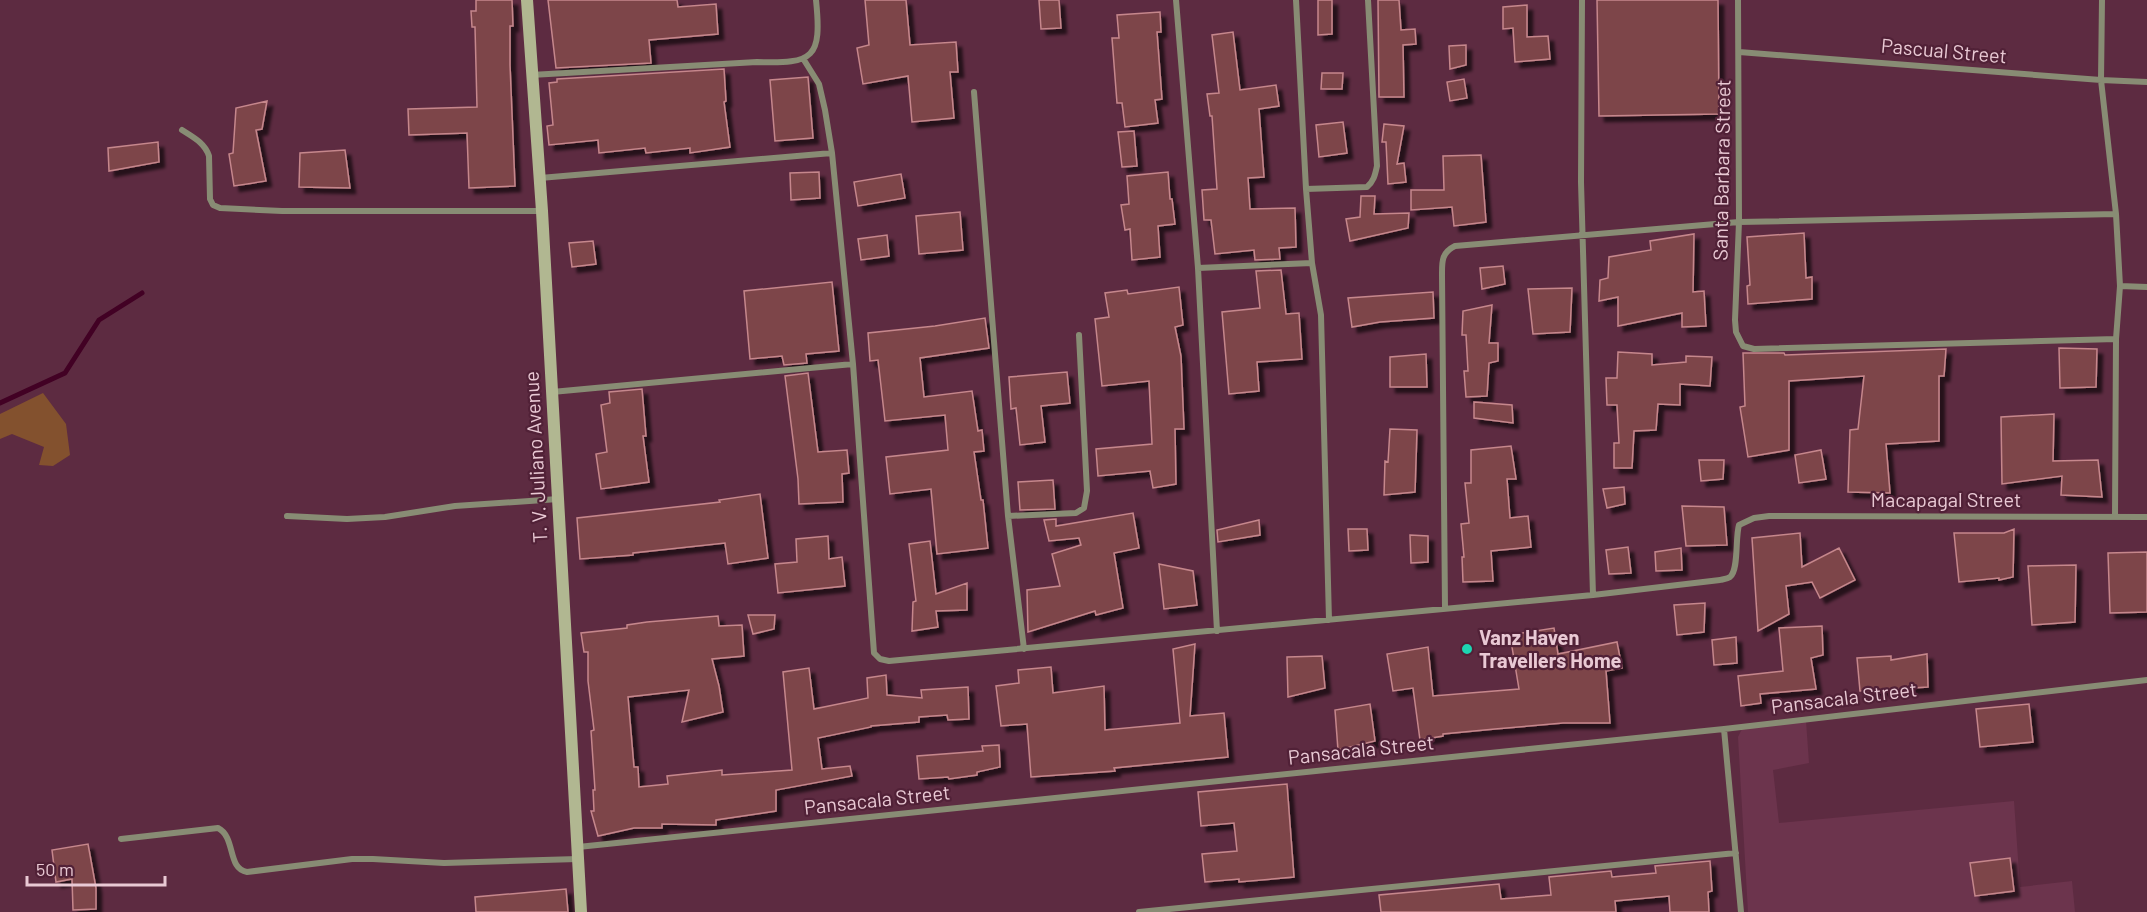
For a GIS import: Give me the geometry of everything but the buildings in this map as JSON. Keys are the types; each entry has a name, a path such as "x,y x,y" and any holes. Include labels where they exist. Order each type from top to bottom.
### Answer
{"main road":[{"name":"T. V. Juliano Avenue","path":"527,0 542,211 581,912"}],"street":[{"path":"531,75 757,62 787,63 804,60 812,52 817,42 816,0"},
{"path":"1176,0 1198,268 1217,631"},
{"path":"1296,0 1306,189 1312,264 1321,315 1329,620"},
{"path":"1306,189 1367,187 1375,175 1377,166 1368,0"},
{"path":"804,60 819,84 832,153 853,364 874,653 880,659 888,661 1593,595 1582,236 1582,0"},
{"name":"Santa Barbara Street","path":"1738,0 1739,222 1735,320 1736,333 1743,346 1754,349 2116,339"},
{"path":"2102,0 2101,80 2116,214 2120,286 2116,339 2115,517"},
{"name":"Pascual Street","path":"1739,52 2147,82"},
{"path":"975,92 1008,516 1024,649"},
{"path":"183,130 204,145 207,150 210,199 213,205 220,208 282,212 542,211"},
{"path":"539,178 832,153"},
{"path":"1446,608 1443,256 1448,250 1455,246 1739,222 2116,214"},
{"path":"1198,268 1312,264"},
{"path":"2120,286 2147,287"},
{"path":"1008,516 1077,513 1084,508 1087,490 1079,335"},
{"path":"552,392 853,364"},
{"path":"287,516 346,519 385,517 455,506 558,499"},
{"name":"Macapagal Street","path":"1593,595 1730,577 1735,569 1736,533 1739,525 1746,520 1768,516 2147,517"},
{"name":"Pansacala Street","path":"121,839 218,828 223,830 229,840 236,866 241,871 247,872 352,859 444,863 577,853 1724,729 2147,680"},
{"path":"1724,729 1741,912"},
{"path":"1139,912 1736,853"}],"shaded area":[{"path":"43,393 66,424 70,455 53,466 39,465 44,447 12,434 0,439 0,414"},
{"path":"1806,721 1809,763 1773,770 1779,823 2014,801 2020,887 2072,881 2075,912 1748,912 1738,737 1742,729"}],"waterway":[{"path":"0,403 65,373 99,320 142,293"}],"place":[{"name":"Vanz Haven Travellers Home","path":"1467,649"}]}
